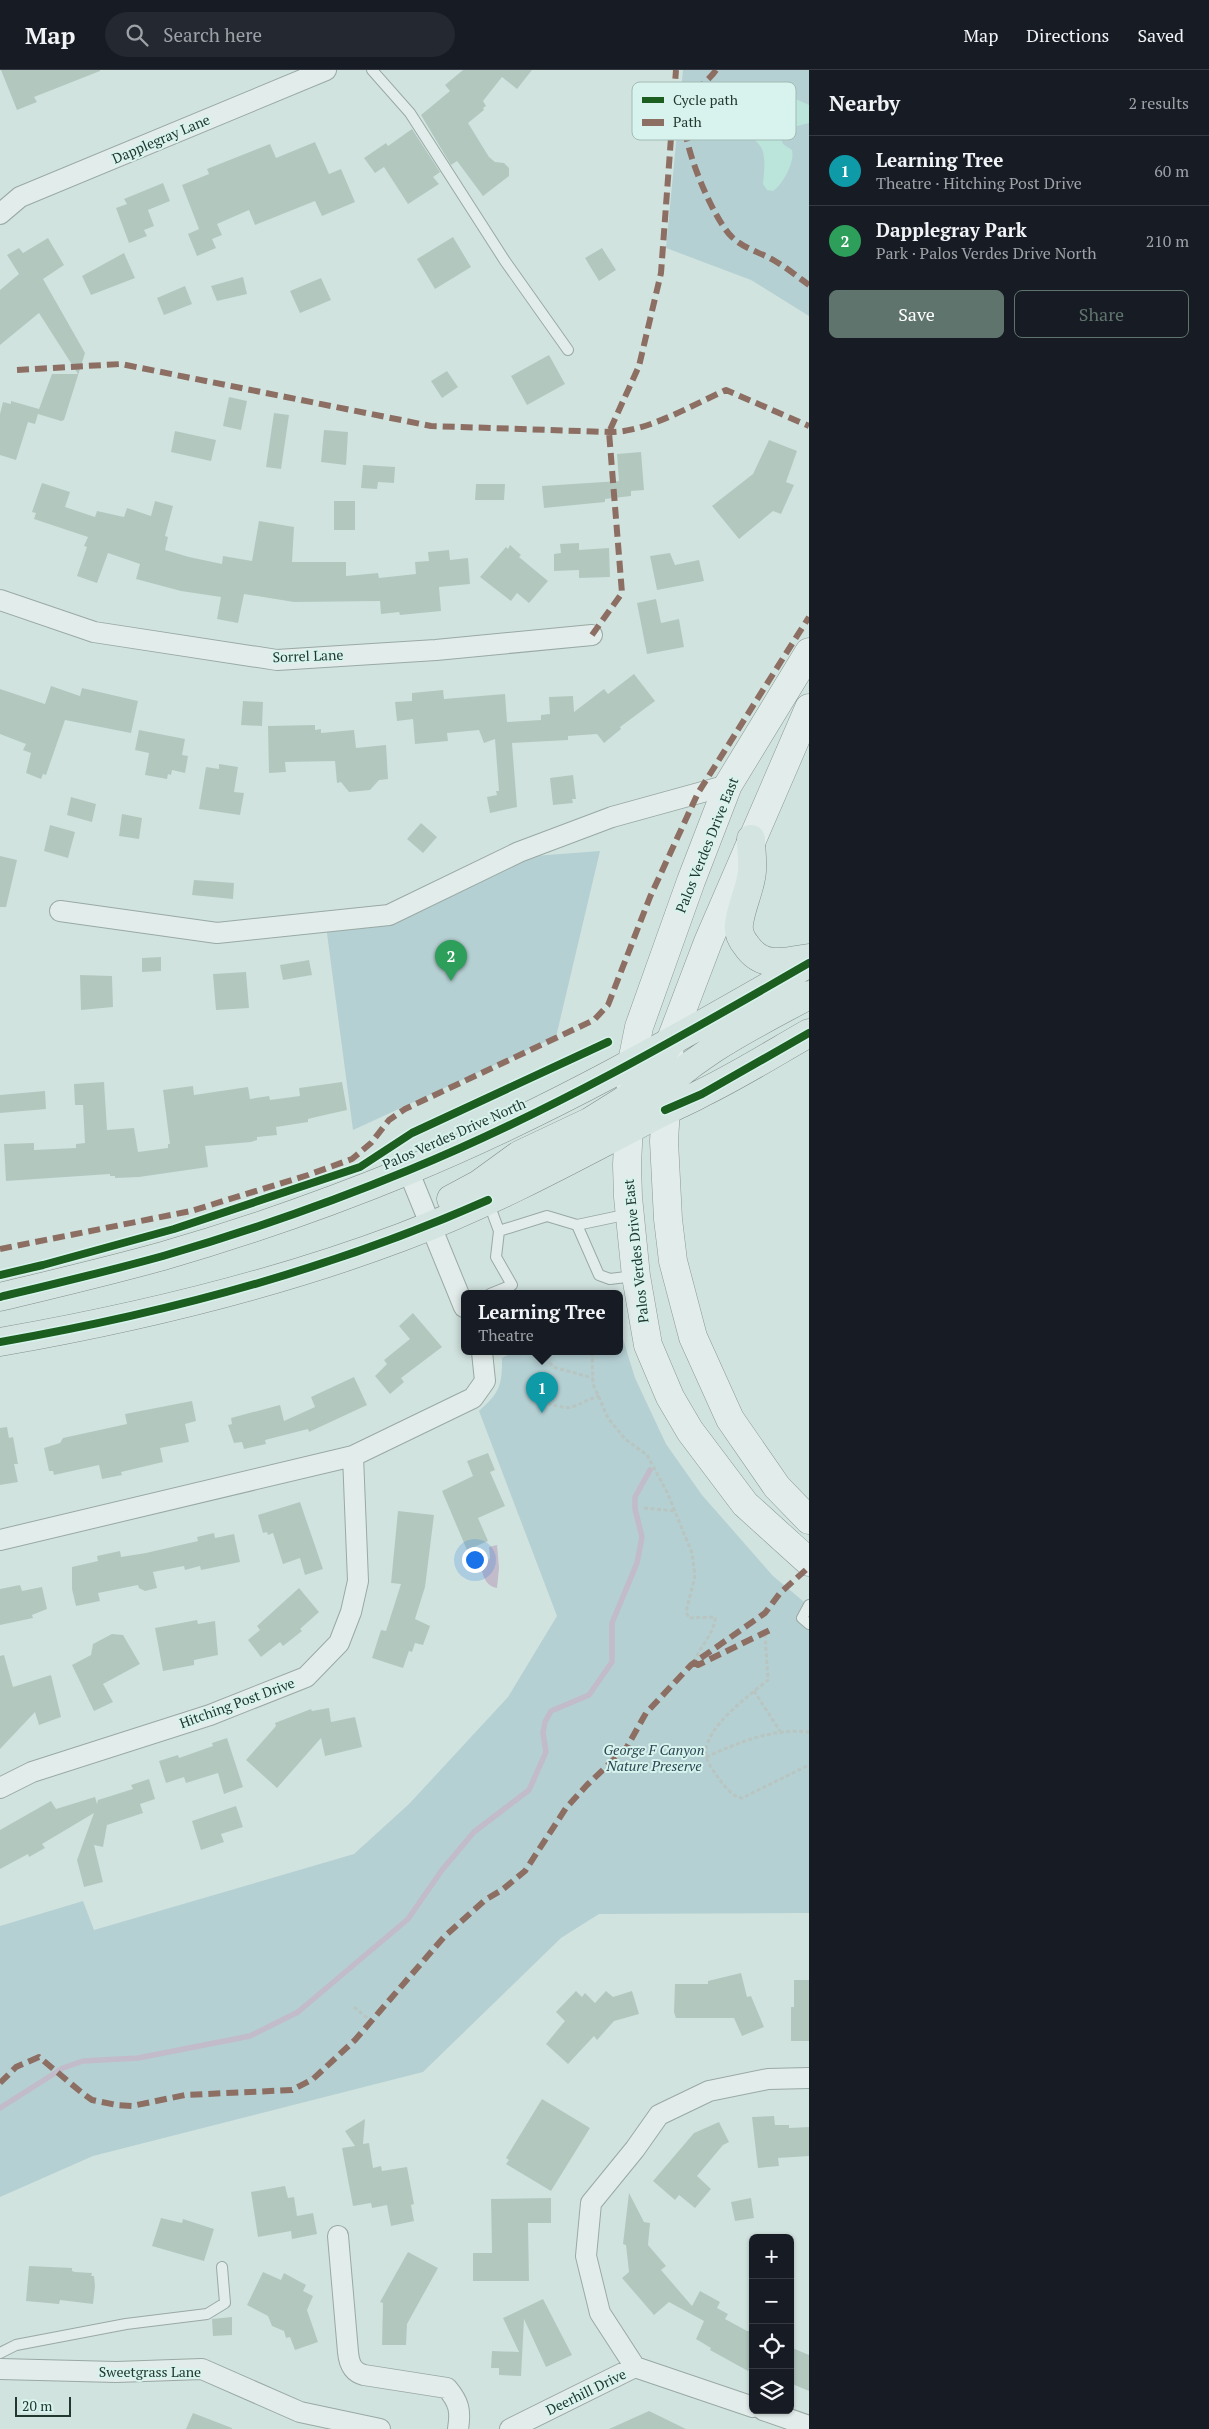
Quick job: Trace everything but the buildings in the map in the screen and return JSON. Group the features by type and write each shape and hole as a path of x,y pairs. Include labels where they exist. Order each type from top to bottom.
{"main road":[{"name":"Palos Verdes Drive East","path":"809,652 728,785 691,881 639,1027 632,1062 628,1130 630,1214 636,1276 648,1346 670,1397 690,1431 745,1504 809,1562"},
{"path":"430,1226 448,1201 479,1184 519,1155 589,1122 629,1097 653,1071 670,1042 708,942 809,708"},
{"path":"752,840 752,878 742,908 739,927 742,940 752,955 762,960 781,962 809,958"},
{"name":"Palos Verdes Drive North","path":"0,1297 162,1256 262,1225 408,1170 502,1129 632,1062 809,963"},
{"path":"628,1130 642,1108 667,1081 719,1044 809,995"},
{"path":"0,1342 82,1328 231,1292 322,1266 430,1226 575,1158 665,1110 702,1094 809,1033"},
{"path":"670,1042 664,1141 668,1219 673,1261 693,1337 730,1419 777,1488 809,1520"}],"street":[{"name":"Dapplegray Lane","path":"0,214 20,197 326,70"},
{"name":"Sorrel Lane","path":"0,600 94,632 277,660 436,650 592,635"},
{"path":"60,911 217,933 389,916 519,852 612,817 728,785"},
{"path":"408,1170 461,1299"},
{"path":"0,1540 353,1456 473,1398 485,1381 482,1355"},
{"name":"Hitching Post Drive","path":"0,1788 32,1772 210,1715 306,1677 338,1643 351,1612 358,1581 353,1456"},
{"path":"749,2406 635,2367 600,2313 586,2256 591,2203 635,2150 659,2115 709,2091 768,2079 809,2078"},
{"path":"338,2236 348,2352 353,2368 357,2373 364,2375 448,2388 456,2398 460,2408 458,2429"},
{"name":"Deerhill Drive","path":"510,2429 635,2367"},
{"name":"Sweetgrass Lane","path":"0,2369 116,2372 202,2369 300,2412 380,2429"},
{"path":"774,2414 809,2426"}],"lane":[{"path":"372,70 410,113 506,261 568,350"},
{"path":"488,1200 500,1231 496,1257 512,1285 500,1290"},
{"path":"500,1231 547,1216 577,1225 630,1214"},
{"path":"577,1225 599,1275 610,1278 636,1276"},
{"path":"809,1605 802,1618 809,1624"},
{"path":"0,2353 16,2345 126,2324 207,2314 225,2303 222,2267"}],"path":[{"path":"544,1355 553,1367 593,1378"},
{"path":"592,1355 593,1384 608,1418 625,1439 647,1455 675,1511 692,1553 695,1576 686,1612 689,1618 714,1617 715,1624 698,1651 694,1662"},
{"path":"546,1403 566,1409 575,1407 598,1396"},
{"path":"644,1508 675,1511"},
{"path":"765,1634 768,1680 731,1708 709,1740 706,1757 721,1781 738,1798 809,1766"},
{"path":"754,1691 780,1731"},
{"path":"706,1757 744,1741 780,1731 809,1732"},
{"path":"354,2007 372,2022"}],"green space":[{"path":"683,70 809,70 809,316 751,280 666,248 676,140 796,140 796,82 682,82"},
{"path":"600,851 556,1037 353,1130 326,926 400,920 481,860"},
{"name":"George F Canyon Nature Preserve","path":"623,1339 635,1378 666,1444 702,1495 773,1576 809,1606 809,1913 599,1914 561,1938 423,2072 93,2156 0,2197 0,1926 83,1901 94,1930 354,1854 409,1804 508,1697 557,1616 479,1411 496,1393 500,1382 502,1358 508,1355 623,1355"}],"sand":[{"path":"796,99 809,105 809,123 797,126"},
{"path":"755,140 782,140 783,144 792,150 790,166 784,178 773,191 767,190 763,184 763,153"}],"shaded area":[{"path":"497,1545 499,1568 497,1588 487,1582 482,1571 490,1558 489,1547"}],"waterway":[{"path":"0,2108 63,2068 83,2061 138,2058 250,2036 298,2012 408,1919 442,1870 474,1832 529,1790 546,1752 543,1733 545,1722 551,1711 589,1695 612,1662 612,1623 637,1563 642,1537 635,1509 635,1497 650,1470"}],"marked path":[{"path":"675,82 676,70"},
{"path":"706,82 716,70"},
{"path":"592,635 622,593 609,432 639,366 661,273 671,140"},
{"path":"687,140 697,174 706,194 715,213 732,237 742,245 779,264 809,285"},
{"path":"17,370 121,364 431,426 609,432 638,428 653,423 726,390 809,426"},
{"path":"0,1249 191,1211 308,1175 352,1159 371,1143 389,1120 405,1109 594,1020 608,1005 650,897 698,793 809,617"},
{"path":"0,2083 16,2067 39,2057 92,2100 117,2105 132,2106 185,2095 292,2090 313,2079 355,2040 444,1937 485,1900 502,1890 525,1871 566,1808 627,1747 646,1713 691,1665 765,1613 780,1593 809,1567"},
{"path":"694,1662 698,1665 772,1629"}],"cycle path":[{"path":"0,1297 194,1247 318,1205 409,1170 461,1148 562,1099 662,1046 809,963"},
{"path":"665,1110 702,1094 809,1033"},
{"path":"0,1275 174,1229 360,1167 412,1133 608,1042"},
{"path":"0,1342 125,1317 187,1303 248,1286 370,1247 488,1200"}],"place":[{"name":"Dapplegray Park","path":"451,981"},
{"name":"Learning Tree","path":"542,1413"}]}
